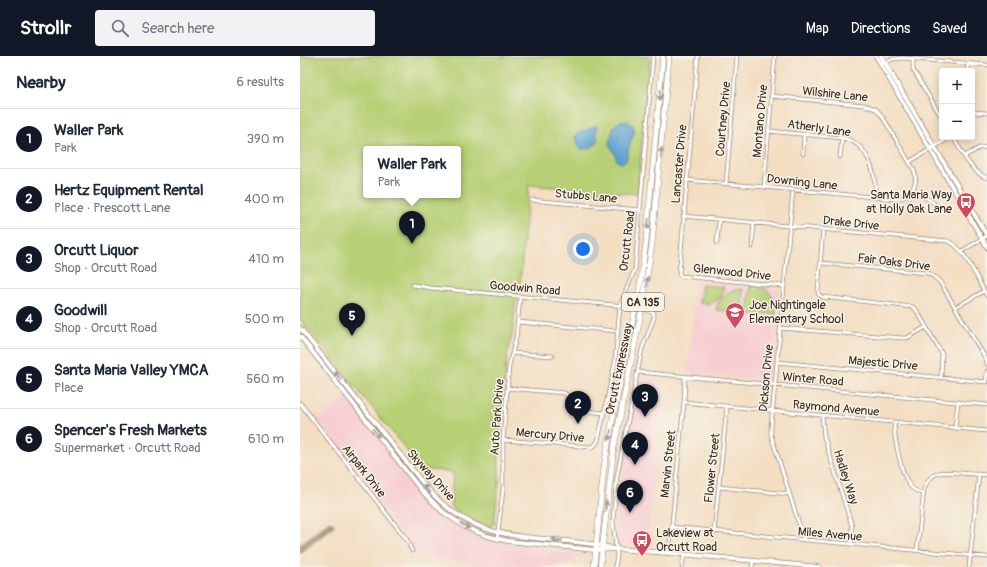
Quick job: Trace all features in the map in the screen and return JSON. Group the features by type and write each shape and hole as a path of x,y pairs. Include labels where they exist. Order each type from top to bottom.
{"highway":[{"name":"Orcutt Expressway","path":"594,567 604,467 636,307 646,243 663,56"},
{"name":"Orcutt Expressway","path":"600,567 614,447 642,308 655,216 669,56"}],"main road":[{"path":"876,56 987,236"},
{"path":"881,56 987,246"},
{"name":"Skyway Drive","path":"300,328 434,497 463,520 498,533 602,548 818,567"},
{"name":"Skyway Drive","path":"300,336 421,490 432,503 449,517 465,527 497,539 521,543 595,547"}],"street":[{"name":"Orcutt Road","path":"594,446 599,437 615,363 620,305 635,269 653,56"},
{"name":"Lancaster Drive","path":"678,274 698,56"},
{"name":"Courtney Drive","path":"726,184 737,56"},
{"name":"Montano Drive","path":"764,187 775,56"},
{"path":"885,63 898,58 913,58 987,65"},
{"path":"913,58 913,70 939,113"},
{"path":"967,68 968,63"},
{"name":"Wilshire Lane","path":"771,96 872,106 882,116 916,176 916,184 913,189"},
{"path":"975,112 987,113"},
{"name":"Atherly Lane","path":"768,131 850,139 856,143 867,158 876,183 875,198"},
{"path":"803,154 804,134"},
{"path":"840,156 842,138"},
{"path":"909,162 947,140"},
{"path":"954,140 976,172 987,178"},
{"path":"965,156 980,148 987,147"},
{"name":"Downing Lane","path":"686,180 899,199 907,195 913,189"},
{"path":"913,189 934,203"},
{"name":"Dickson Drive","path":"793,190 771,435 804,540"},
{"name":"Stubbs Lane","path":"530,200 640,210"},
{"name":"Drake Drive","path":"684,216 948,241 962,251 987,296"},
{"path":"717,243 719,219"},
{"path":"752,247 754,223"},
{"path":"824,229 818,292 819,295 823,298 910,306 916,309 942,354 941,378"},
{"path":"962,251 987,236"},
{"name":"Fair Oaks Drive","path":"821,263 927,273 933,276 940,282 956,307 986,359 987,364"},
{"name":"Glenwood Drive","path":"678,274 681,276 784,286"},
{"name":"Goodwin Road","path":"413,285 520,297 636,307"},
{"path":"956,307 984,291"},
{"name":"Auto Park Drive","path":"497,539 503,490 503,440 509,366 518,322 520,297"},
{"path":"615,567 616,549 613,521 616,490 642,349 654,318 654,313 652,311 636,307"},
{"path":"518,322 617,331"},
{"path":"780,328 907,338 926,327"},
{"path":"512,353 553,356"},
{"name":"Majestic Drive","path":"777,362 986,382"},
{"path":"986,382 987,371"},
{"name":"Winter Road","path":"638,372 987,404"},
{"name":"Marvin Street","path":"668,553 684,402 685,377"},
{"path":"507,388 565,393 567,396 566,406 568,409 604,413"},
{"path":"955,428 958,401"},
{"name":"Raymond Avenue","path":"684,402 987,431"},
{"name":"Airpark Drive","path":"300,403 407,540 412,551"},
{"name":"Flower Street","path":"714,532 727,407"},
{"name":"Hadley Way","path":"822,416 824,437 852,526 851,544"},
{"path":"894,422 894,438 908,484 913,489 923,494"},
{"name":"Mercury Drive","path":"503,440 591,448 594,446"},
{"path":"917,551 923,494 928,480 939,472 987,475"},
{"path":"970,567 979,474"},
{"path":"719,487 789,494"},
{"name":"Miles Avenue","path":"671,527 987,557"},
{"path":"682,567 684,555"},
{"path":"752,567 753,561"}],"shaded area":[{"path":"696,280 779,289 771,379 688,373"},
{"path":"642,378 663,380 647,548 619,545 615,531 623,464"},
{"path":"350,393 435,503 483,538 509,545 589,555 551,567 495,567 419,556 315,422"}],"green space":[{"path":"300,56 650,56 637,194 529,185 519,294 516,300 512,335 507,356 498,442 499,481 494,524 489,527 469,519 451,507 453,472 422,469 300,319"},
{"path":"702,285 724,287 723,292 719,299 712,303 699,303"},
{"path":"751,286 763,288 770,293 773,297 776,314 750,314 747,310"},
{"path":"743,289 741,311 739,313 716,310 717,305 725,294 733,290"}],"water":[{"path":"620,121 630,123 635,131 630,143 626,161 621,163 617,161 609,144 614,126"},
{"path":"595,125 597,126 597,142 591,147 580,149 575,136"}],"taxiway":[{"path":"300,549 330,525"}],"place":[{"name":"Santa Maria Way at Holly Oak Lane","path":"966,219"},
{"name":"Waller Park","path":"412,244"},
{"name":"Joe Nightingale Elementary School","path":"735,329"},
{"name":"Santa Maria Valley YMCA","path":"352,336"},
{"name":"Orcutt Liquor","path":"645,417"},
{"name":"Hertz Equipment Rental","path":"578,424"},
{"name":"Goodwill","path":"635,465"},
{"name":"Spencer's Fresh Markets","path":"630,513"},
{"name":"Lakeview at Orcutt Road","path":"642,557"}]}
